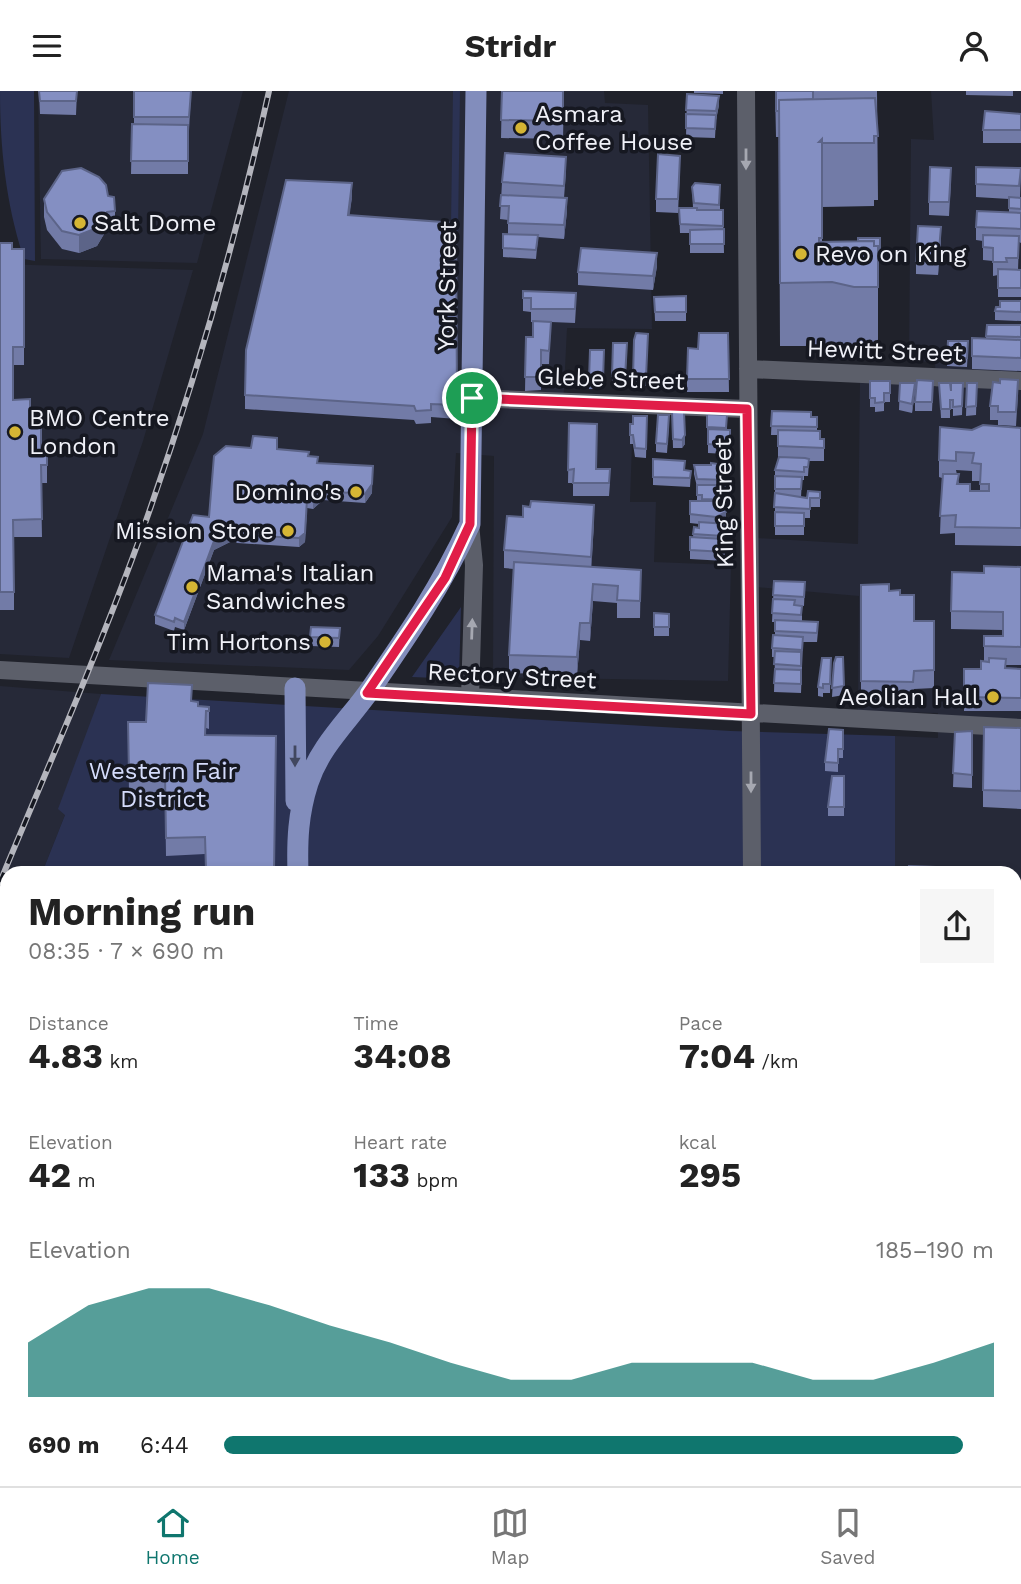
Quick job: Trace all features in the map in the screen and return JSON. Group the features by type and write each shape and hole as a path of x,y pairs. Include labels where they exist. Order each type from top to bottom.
{"main road":[{"name":"York Street","path":"297,824 309,781 329,739 367,693 445,578 470,524 476,91"},
{"path":"295,688 298,866"}],"street":[{"name":"King Street","path":"746,91 752,866"},
{"name":"Hewitt Street","path":"748,369 1021,381"},
{"name":"Glebe Street","path":"472,398 747,409"},
{"name":"York Street","path":"470,524 474,565 470,697"},
{"name":"Rectory Street","path":"0,670 367,693 1021,728"}],"shaded area":[{"path":"38,91 243,91 197,263 41,259"},
{"path":"289,91 604,91 605,103 648,105 652,329 567,328 563,409 633,414 630,502 656,502 654,562 731,565 728,681 493,677 494,456 456,453 452,517 378,636 349,670 109,660 203,434"},
{"path":"931,91 1021,91 1021,866 895,866 895,736 938,738 938,713 858,711 859,596 756,587 756,538 858,544 860,379 936,387 935,362 909,361 911,139 934,140"},
{"path":"0,264 193,270 143,441 69,658 0,654"},
{"path":"0,686 101,694 65,815 45,866 0,866"}],"green space":[{"path":"0,91 34,91 35,261 24,259 8,197 1,134"},
{"path":"453,91 460,91 458,231 443,231 451,225"},
{"path":"461,607 459,679 412,677"},
{"name":"Western Fair District","path":"101,694 731,731 895,736 895,866 45,866 65,815 58,809"}],"building":[{"path":"39,91 77,91 76,101 40,101"},
{"path":"134,91 191,91 189,117 134,117"},
{"path":"502,91 563,91 563,121 501,120"},
{"path":"776,91 813,91 813,99 779,100 779,111 776,111"},
{"path":"687,94 719,96 716,111 686,110"},
{"path":"875,98 878,136 874,136 874,143 822,143 822,238 819,238 819,242 874,241 874,246 878,246 878,287 854,287 832,282 780,283 779,100"},
{"path":"985,111 1021,114 1021,130 983,130"},
{"path":"686,114 716,115 715,129 686,128"},
{"path":"132,124 188,125 188,161 131,161"},
{"path":"505,153 566,157 564,186 502,182"},
{"path":"658,154 680,156 678,199 656,199"},
{"path":"930,167 951,168 949,202 929,202"},
{"path":"976,167 1021,168 1019,186 976,184"},
{"name":"Salt Dome","path":"81,168 99,177 106,185 108,196 114,197 115,211 107,212 97,228 79,235 62,231 47,212 44,199 62,171"},
{"path":"286,180 352,183 348,215 456,223 457,405 431,404 431,410 416,411 414,406 245,395 246,350"},
{"path":"695,183 720,185 719,205 694,203 692,187"},
{"path":"501,195 567,198 564,225 508,223 509,206 500,206"},
{"path":"1009,197 1021,198 1021,209 1009,208"},
{"path":"679,208 723,210 723,226 680,224"},
{"path":"977,211 1021,213 1021,229 976,227"},
{"path":"918,226 941,227 938,261 916,261"},
{"path":"724,229 724,244 690,244 690,230"},
{"path":"503,234 538,235 536,250 503,248"},
{"path":"983,235 1019,236 1018,258 1006,258 1007,262 993,262 993,248 983,247"},
{"path":"858,238 880,238 880,252 878,246 874,246 874,241 858,241"},
{"name":"BMO Centre London","path":"0,243 12,243 12,249 24,249 24,347 13,347 13,400 30,399 30,428 41,428 41,450 47,450 47,465 41,465 42,519 13,520 14,592 0,592"},
{"path":"581,248 657,253 653,276 578,272"},
{"path":"998,269 1021,270 1021,288 998,288"},
{"path":"523,291 576,293 575,309 531,309 531,298 523,298"},
{"path":"686,296 686,312 655,312 654,297"},
{"path":"1000,301 1021,301 1021,312 995,311 996,307 1000,307"},
{"path":"533,321 551,322 549,351 541,350 541,377 525,377 526,337 533,337"},
{"path":"987,325 1021,325 1021,337 986,336"},
{"path":"636,333 648,334 646,377 633,377"},
{"path":"699,333 728,333 729,379 687,379 688,348 698,349"},
{"path":"972,338 1021,340 1021,358 972,356"},
{"path":"948,341 968,341 967,358 947,358"},
{"path":"613,343 627,343 625,377 612,376"},
{"path":"590,350 604,350 603,380 589,380"},
{"path":"1000,379 1018,380 1016,412 998,412 998,406 990,406 993,382 1000,383"},
{"path":"917,380 933,381 932,402 915,402"},
{"path":"870,381 890,381 890,393 884,393 884,402 875,403 875,398 870,398"},
{"path":"900,383 915,383 912,404 899,401"},
{"path":"939,383 950,383 951,391 951,383 963,383 962,406 953,407 953,400 950,400 950,409 941,409"},
{"path":"967,383 977,383 976,406 966,407"},
{"path":"772,411 811,412 811,417 817,417 817,427 771,426"},
{"path":"672,412 684,412 685,435 682,440 673,439"},
{"path":"707,414 727,415 726,428 707,427"},
{"path":"658,415 669,415 667,444 656,443"},
{"path":"633,416 647,416 646,449 635,448 633,435 630,435"},
{"path":"569,423 597,424 596,469 610,469 609,483 573,483 574,469 568,470"},
{"path":"983,425 1021,428 1021,528 955,527 956,515 940,516 943,474 959,474 957,484 970,484 970,491 989,491 989,484 980,484 981,464 972,463 974,453 956,452 956,461 939,460 940,427 972,430"},
{"path":"708,429 730,430 726,445 708,444"},
{"path":"778,430 820,431 824,448 778,446"},
{"path":"253,436 277,438 277,449 309,452 308,456 318,457 317,463 373,466 372,484 365,494 323,491 313,500 307,499 305,533 299,538 237,535 234,531 214,541 184,622 175,618 174,622 155,615 193,515 209,517 214,456 226,446 251,448"},
{"path":"779,457 809,459 808,467 804,467 804,472 775,470"},
{"path":"653,459 685,461 684,470 691,471 690,478 653,477"},
{"path":"694,465 725,465 725,480 697,479"},
{"path":"775,476 802,477 801,489 775,489"},
{"path":"697,485 729,485 729,500 702,499 702,495 697,495"},
{"path":"808,491 820,492 820,498 810,498 810,509 774,507 775,493 807,498"},
{"path":"531,501 594,505 591,557 504,550 507,516 523,517 523,506 530,507"},
{"path":"690,501 726,501 726,512 716,517 690,514"},
{"path":"775,512 804,513 804,526 775,526"},
{"path":"699,522 727,524 726,529 723,529 723,536 693,534 694,527 699,528"},
{"path":"690,537 723,539 725,552 690,550"},
{"path":"514,562 641,570 640,601 617,600 618,586 593,584 590,623 580,623 577,657 509,655"},
{"path":"984,566 1021,567 1021,647 984,646 984,636 1003,636 1003,612 951,611 952,572 984,573"},
{"path":"774,581 805,582 804,597 773,595"},
{"path":"889,584 889,591 900,590 900,595 914,595 914,621 934,621 934,670 914,671 913,682 861,681 861,585"},
{"path":"773,599 795,600 794,605 802,606 801,615 772,613"},
{"path":"654,613 669,614 669,627 654,627"},
{"path":"775,620 818,622 817,633 775,631"},
{"path":"311,627 340,628 339,638 310,637"},
{"path":"773,635 803,637 802,650 772,648"},
{"path":"775,651 801,652 801,666 774,664"},
{"path":"836,657 843,657 844,686 832,688 834,663"},
{"path":"822,658 831,658 830,684 823,684 823,688 818,687"},
{"path":"989,658 1006,659 1005,668 1021,669 1021,698 964,697 964,669 981,669 981,661 989,662"},
{"path":"775,669 801,670 801,684 774,683"},
{"path":"148,683 192,685 191,701 198,702 198,706 209,707 209,711 206,711 205,735 276,736 274,866 206,866 205,837 166,838 165,776 129,776 128,722 146,722"},
{"path":"984,727 1021,728 1021,791 983,790"},
{"path":"829,729 843,730 843,749 838,749 838,763 825,762"},
{"path":"972,731 972,775 953,773 955,732"},
{"path":"832,776 844,776 844,807 828,807"}],"railway":[{"path":"7,866 105,629 176,432 211,319 269,91"}],"place":[{"name":"Asmara Coffee House","path":"521,128"},
{"name":"Salt Dome","path":"80,223"},
{"name":"Revo on King","path":"801,254"},
{"name":"BMO Centre London","path":"15,432"},
{"name":"Domino's","path":"356,492"},
{"name":"Mission Store","path":"288,531"},
{"name":"Mama's Italian Sandwiches","path":"192,587"},
{"name":"Tim Hortons","path":"325,642"},
{"name":"Aeolian Hall","path":"993,697"}],"route":[{"path":"472,398 747,409 751,714 367,693 445,578 470,524 472,398"}]}
